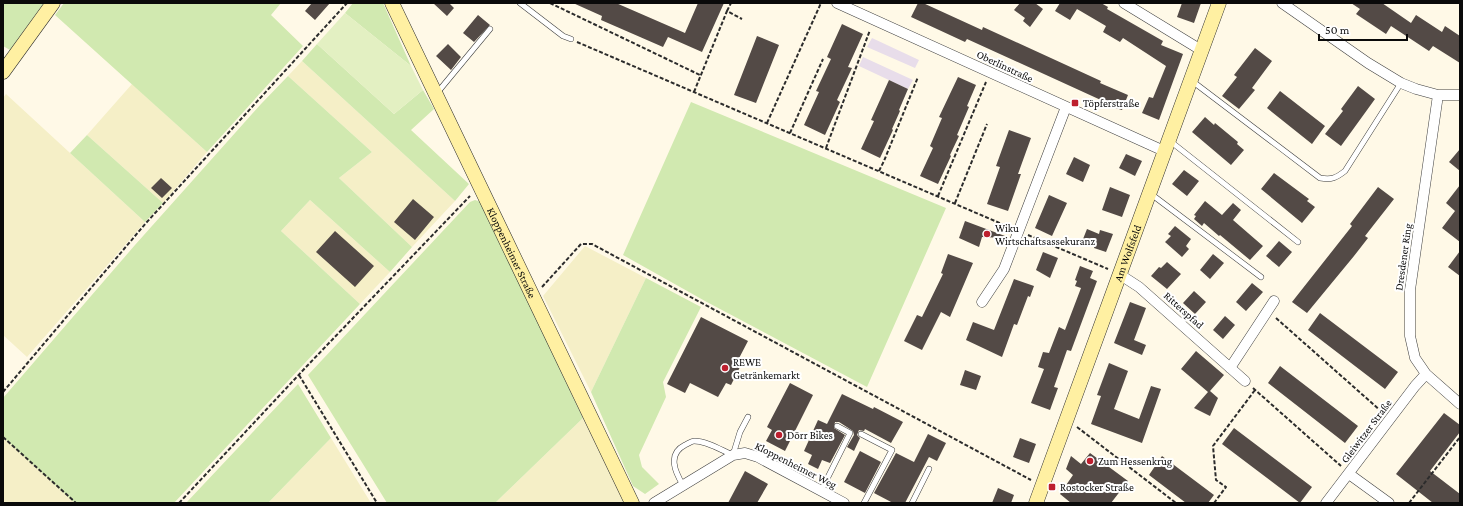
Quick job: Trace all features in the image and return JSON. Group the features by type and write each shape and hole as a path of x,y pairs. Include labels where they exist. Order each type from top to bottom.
{"street":[{"path":"3,72 53,3"},
{"name":"Kloppenheimer Straße","path":"392,3 632,503"},
{"path":"1124,3 1201,50"},
{"name":"Am Wolfsfeld","path":"1036,503 1218,3"},
{"path":"1282,3 1368,63 1401,83 1416,90 1438,95 1460,96"},
{"name":"Oberlinstraße","path":"842,4 1066,107 1166,145"},
{"name":"Dresdener Ring","path":"1438,95 1410,290 1410,336 1415,358 1426,374 1460,404"},
{"path":"982,302 1004,269 1066,107"},
{"name":"Ritterspfad","path":"1119,274 1139,287 1245,381"},
{"path":"1230,368 1274,301"},
{"name":"Gleiwitzer Straße","path":"1326,503 1426,374"},
{"name":"Kloppenheimer Weg","path":"733,455 749,454 844,503"},
{"path":"654,503 733,455"},
{"path":"1349,474 1389,503"}],"lane":[{"path":"520,3 563,36 571,39"},
{"path":"436,94 490,29"},
{"path":"1190,79 1320,178 1330,180 1337,178 1345,171 1401,83"},
{"path":"1166,145 1298,242"},
{"path":"1149,192 1261,277"},
{"path":"683,485 675,472 673,460 680,447 693,441 707,444 733,455 740,432 748,417"},
{"path":"821,491 850,433 836,426"},
{"path":"861,434 892,450 864,503"},
{"path":"912,503 929,469"}],"path":[{"path":"3,392 146,223 347,3"},
{"path":"550,3 700,75"},
{"path":"694,92 731,3"},
{"path":"767,123 822,3"},
{"path":"727,11 742,19"},
{"path":"826,148 874,19"},
{"path":"571,39 1119,274"},
{"path":"790,133 823,59"},
{"path":"938,196 991,72"},
{"path":"879,171 918,77"},
{"path":"954,203 987,124"},
{"path":"179,503 480,185"},
{"path":"534,297 581,244 592,244 1042,485"},
{"path":"1267,311 1390,419"},
{"path":"299,375 377,503"},
{"path":"1245,381 1349,474"},
{"path":"1214,503 1226,487 1216,480 1213,446 1255,390"},
{"path":"1066,420 1079,428 1176,503"},
{"path":"3,437 76,503"},
{"path":"1409,503 1460,437"}],"shaded area":[{"path":"872,38 919,60 915,68 867,47"},
{"path":"863,57 913,80 908,89 859,66"},
{"path":"302,61 455,201 412,247 339,178 372,152 288,76"},
{"path":"132,84 207,152 163,203 87,135"},
{"path":"6,94 145,222 27,357 3,335 3,98"},
{"path":"310,200 390,272 360,304 281,231"},
{"path":"585,246 646,278 591,392 543,296"},
{"path":"583,418 625,503 495,503"},
{"path":"3,437 75,503 3,503"},
{"path":"331,438 371,503 268,503"}],"green space":[{"path":"3,3 44,3 10,50 3,46"},
{"path":"64,3 281,3 271,15 303,46 207,152 55,15"},
{"path":"353,3 383,3 411,66 345,13"},
{"path":"345,13 411,66 423,90 394,114 317,44"},
{"path":"317,44 394,114 423,90 434,109 411,130 469,184 455,201 302,61"},
{"path":"288,76 372,152 339,178 412,247 390,272 310,200 281,231 360,304 174,503 75,503 3,437 3,398 135,245 261,104"},
{"path":"691,102 946,208 867,387 705,301 623,255"},
{"path":"87,135 163,203 145,222 70,153"},
{"path":"475,200 481,202 583,418 495,503 387,503 308,375 470,202"},
{"path":"646,278 701,307 663,382 666,397 639,455 642,467 659,484 645,494 633,486 591,392"},
{"path":"298,384 331,438 268,503 186,503"}],"building":[{"path":"312,3 330,3 315,20 305,11"},
{"path":"433,3 449,3 454,8 447,16"},
{"path":"573,3 616,3 685,33 698,3 724,3 702,52 668,37 663,47 601,20 602,16"},
{"path":"918,3 923,3 982,30 983,27 1101,81 1100,83 1128,95 1122,110 1102,104 1103,101 967,39 965,42 911,17"},
{"path":"1020,3 1035,3 1043,9 1030,27 1023,21 1025,18 1014,10"},
{"path":"1060,3 1101,3 1108,7 1107,9 1163,41 1161,45 1183,54 1159,120 1142,113 1149,97 1153,98 1166,66 1123,38 1120,42 1103,32 1106,26 1077,9 1070,20 1055,11"},
{"path":"1182,3 1201,3 1194,23 1177,17"},
{"path":"1351,3 1382,3 1411,23 1416,15 1442,32 1445,26 1460,36 1460,63 1433,46 1429,51 1391,26 1386,34 1356,14 1360,9"},
{"path":"478,15 490,25 474,42 463,33"},
{"path":"842,24 863,34 848,67 852,68 837,100 840,102 825,135 804,125 819,92 816,91 831,59 827,57"},
{"path":"757,36 779,45 756,103 734,95"},
{"path":"448,44 461,57 451,70 436,56"},
{"path":"1255,48 1272,61 1252,88 1255,90 1239,109 1222,96 1237,77 1234,75"},
{"path":"958,77 976,85 967,106 969,107 957,135 959,136 938,184 920,176 933,148 930,146 942,118 939,117"},
{"path":"889,80 908,89 892,129 893,130 880,158 861,149 874,121 871,120"},
{"path":"1358,86 1375,99 1341,146 1325,134 1343,111 1341,109"},
{"path":"1280,91 1325,126 1312,144 1267,108"},
{"path":"1205,117 1214,125 1215,123 1238,142 1237,144 1244,150 1231,165 1192,132"},
{"path":"1009,130 1031,138 1018,174 1021,174 1008,211 987,204 1000,167 996,166"},
{"path":"1460,149 1460,171 1449,162"},
{"path":"1126,154 1142,161 1135,176 1119,168"},
{"path":"1074,157 1090,165 1083,182 1066,174"},
{"path":"1184,170 1199,181 1187,196 1172,184"},
{"path":"1274,173 1309,199 1307,201 1315,207 1302,223 1261,189"},
{"path":"161,178 172,188 162,198 151,188"},
{"path":"1460,185 1460,242 1442,228 1455,211 1446,203"},
{"path":"1110,187 1130,195 1122,217 1102,210"},
{"path":"1378,187 1394,199 1365,236 1368,238 1307,313 1292,302 1352,226 1350,224"},
{"path":"1049,195 1067,203 1052,236 1035,228"},
{"path":"413,199 434,217 415,240 394,222"},
{"path":"1205,201 1222,215 1233,203 1241,210 1233,220 1263,246 1250,260 1204,223 1202,226 1194,219 1196,216 1194,215"},
{"path":"965,221 1005,236 1004,238 982,237 979,247 959,238"},
{"path":"1175,226 1191,239 1186,246 1189,249 1182,257 1165,242 1171,236 1168,234"},
{"path":"1087,229 1099,234 1100,230 1113,234 1106,252 1094,248 1095,244 1083,239"},
{"path":"335,231 374,266 355,287 316,252"},
{"path":"1279,241 1292,252 1279,267 1266,256"},
{"path":"1460,251 1460,276 1448,267"},
{"path":"1043,252 1058,258 1050,278 1036,270"},
{"path":"948,254 973,263 950,317 941,312 922,350 904,341 917,315 922,317 943,274 941,273"},
{"path":"1213,254 1224,263 1210,279 1200,270"},
{"path":"1167,262 1181,274 1167,289 1151,276 1159,267 1161,268"},
{"path":"1080,266 1093,271 1090,278 1097,281 1071,351 1067,350 1054,387 1058,388 1050,410 1031,403 1044,369 1038,367 1043,352 1049,353 1059,327 1065,330 1081,288 1075,286 1077,281 1075,280"},
{"path":"1014,279 1034,286 1030,297 1028,296 1017,325 1014,324 1002,357 966,340 973,322 994,330"},
{"path":"1252,283 1263,292 1246,311 1236,302"},
{"path":"1194,291 1206,302 1195,314 1183,303"},
{"path":"1130,302 1146,308 1134,340 1146,345 1142,355 1114,343"},
{"path":"1320,313 1398,372 1385,389 1308,330"},
{"path":"1225,316 1235,325 1223,339 1213,330"},
{"path":"701,317 748,341 736,364 740,367 731,385 726,383 718,397 690,383 685,393 667,384"},
{"path":"1196,351 1224,375 1210,391 1218,398 1210,416 1194,408 1208,392 1181,369"},
{"path":"1109,363 1128,371 1114,409 1139,419 1151,386 1161,389 1142,443 1091,424 1101,396 1097,395"},
{"path":"1280,366 1358,426 1345,443 1268,383"},
{"path":"965,370 981,376 976,390 960,385"},
{"path":"790,383 813,395 785,451 766,441 772,430 767,427"},
{"path":"842,394 873,409 874,407 903,422 891,443 865,429 864,431 859,430 857,435 860,438 854,451 847,447 854,435 853,431 839,422 835,422 834,428 845,435 830,463 822,460 818,469 808,464 812,455 804,451 818,420 827,424"},
{"path":"1444,413 1460,425 1460,432 1430,471 1460,494 1460,503 1433,503 1396,474"},
{"path":"1234,428 1312,487 1300,503 1222,444"},
{"path":"928,434 946,443 937,461 929,457 905,503 893,503 874,493 896,453 914,462"},
{"path":"1020,438 1036,444 1029,463 1013,457"},
{"path":"860,451 881,462 865,493 844,482"},
{"path":"1090,453 1128,481 1111,503 1071,503 1060,494 1073,475 1066,469 1071,456 1081,464"},
{"path":"1162,456 1214,495 1208,503 1186,503 1149,475"},
{"path":"745,471 768,484 757,503 728,503"},
{"path":"998,488 1014,495 1011,503 992,503"}],"place":[{"name":"Töpferstraße","path":"1075,103"},
{"name":"Wiku Wirtschaftsassekuranz","path":"987,234"},
{"name":"REWE Getränkemarkt","path":"725,368"},
{"name":"Dörr Bikes","path":"779,435"},
{"name":"Zum Hessenkrug","path":"1090,461"},
{"name":"Rostocker Straße","path":"1052,487"}]}
